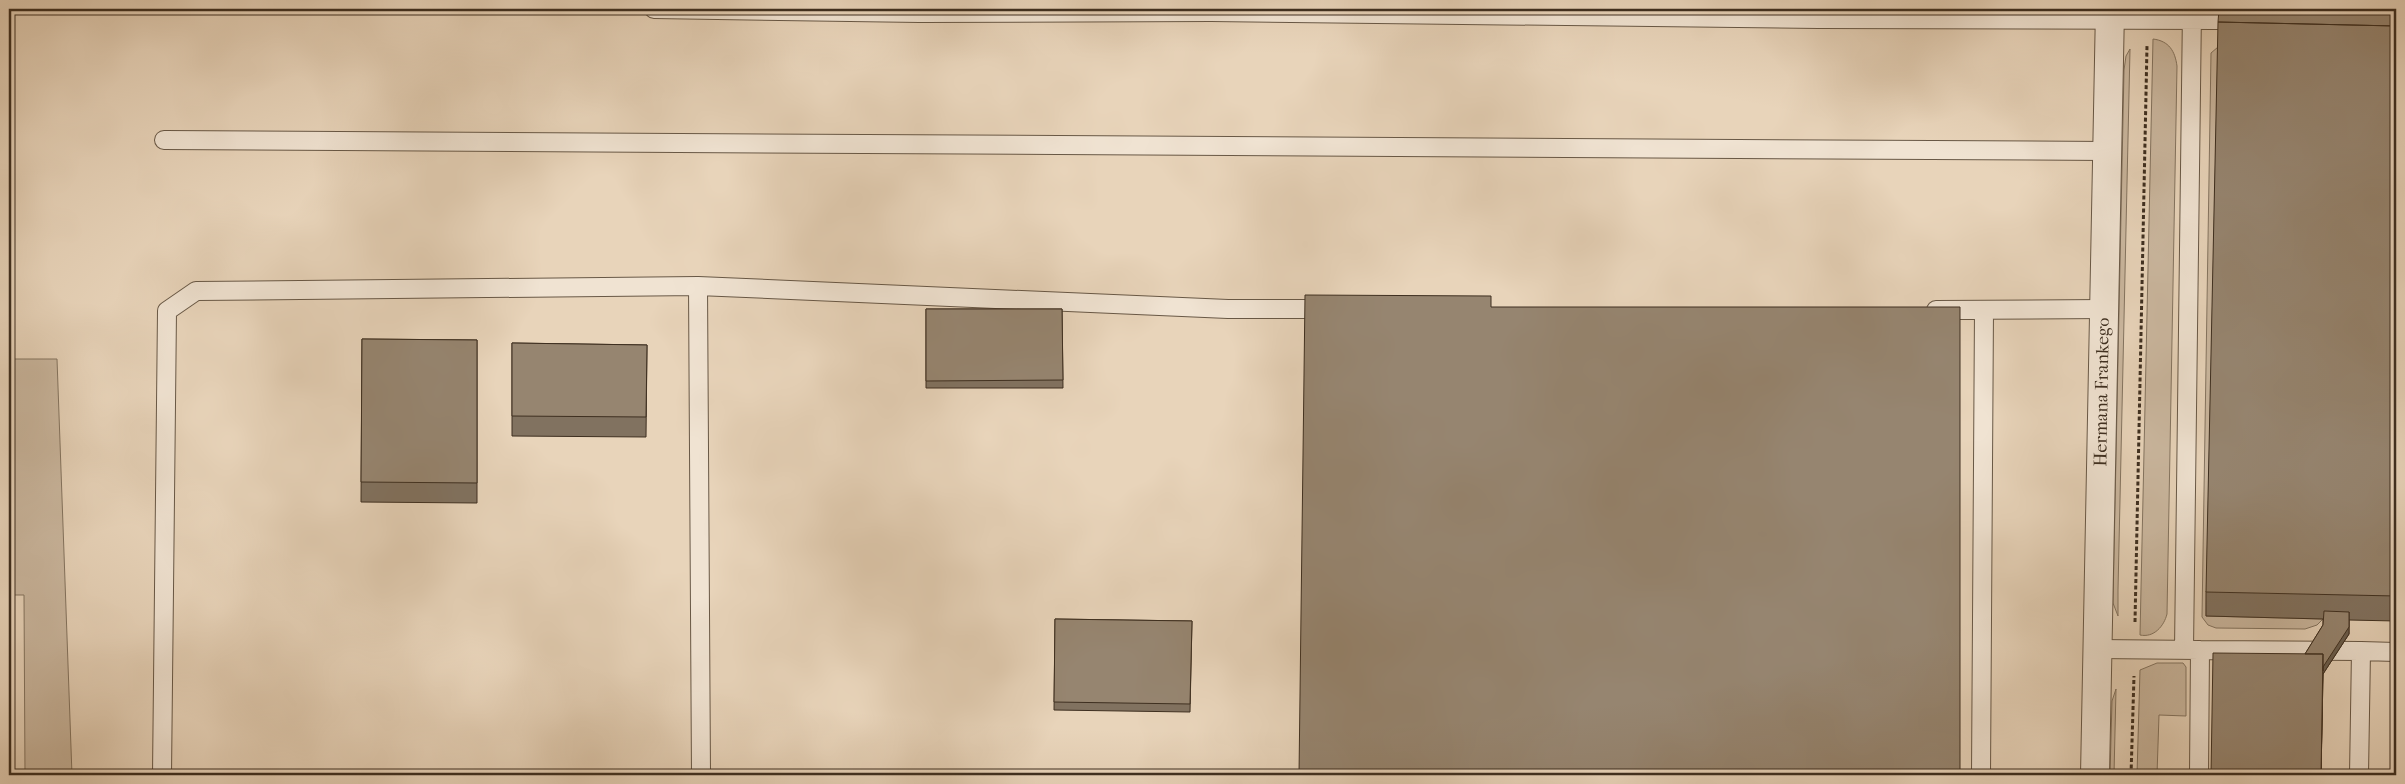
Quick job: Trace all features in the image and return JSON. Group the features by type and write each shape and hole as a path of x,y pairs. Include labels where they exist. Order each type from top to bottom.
{"street":[{"name":"Hermana Frankego","path":"2095,775 2109,14"}],"lane":[{"path":"654,9 920,13 1231,12 1800,19 2109,14 2147,19 2193,14 2220,20"},
{"path":"2193,14 2192,650 2199,775"},
{"path":"164,140 2107,151"},
{"path":"698,286 701,775"},
{"path":"162,775 167,311 196,291 698,286 1228,309 1347,310"},
{"path":"1924,310 2104,309"},
{"path":"1981,775 1984,310"},
{"path":"2098,649 2396,652"},
{"path":"2359,775 2361,651"}],"path":[{"path":"2131,775 2147,19"}],"shaded area":[{"path":"2153,39 2167,44 2173,51 2177,66 2167,614 2158,630 2150,635 2140,635"},
{"path":"2218,47 2206,616 2323,619 2317,625 2305,629 2216,628 2208,625 2202,617 2211,53"},
{"path":"2130,49 2118,616 2113,603 2124,70 2126,56"},
{"path":"9,359 57,359 72,775 25,775 24,595 9,595"},
{"path":"2157,663 2183,663 2186,667 2186,716 2159,715 2157,775 2137,775 2140,670"},
{"path":"2116,689 2114,775 2110,775 2112,701"}],"building":[{"path":"2219,9 2396,9 2396,26 2218,22"},
{"path":"2218,22 2396,26 2396,596 2206,592"},
{"path":"1305,295 1491,296 1491,307 1960,307 1960,775 1299,775"},
{"path":"926,309 1062,309 1063,380 926,381"},
{"path":"362,339 477,340 477,483 361,482"},
{"path":"512,343 647,345 646,417 512,416"},
{"path":"2324,611 2349,612 2349,627 2323,667 2323,654 2305,654 2323,625"},
{"path":"1055,619 1192,621 1190,704 1054,702"},
{"path":"2213,653 2323,654 2321,775 2211,775"}]}
